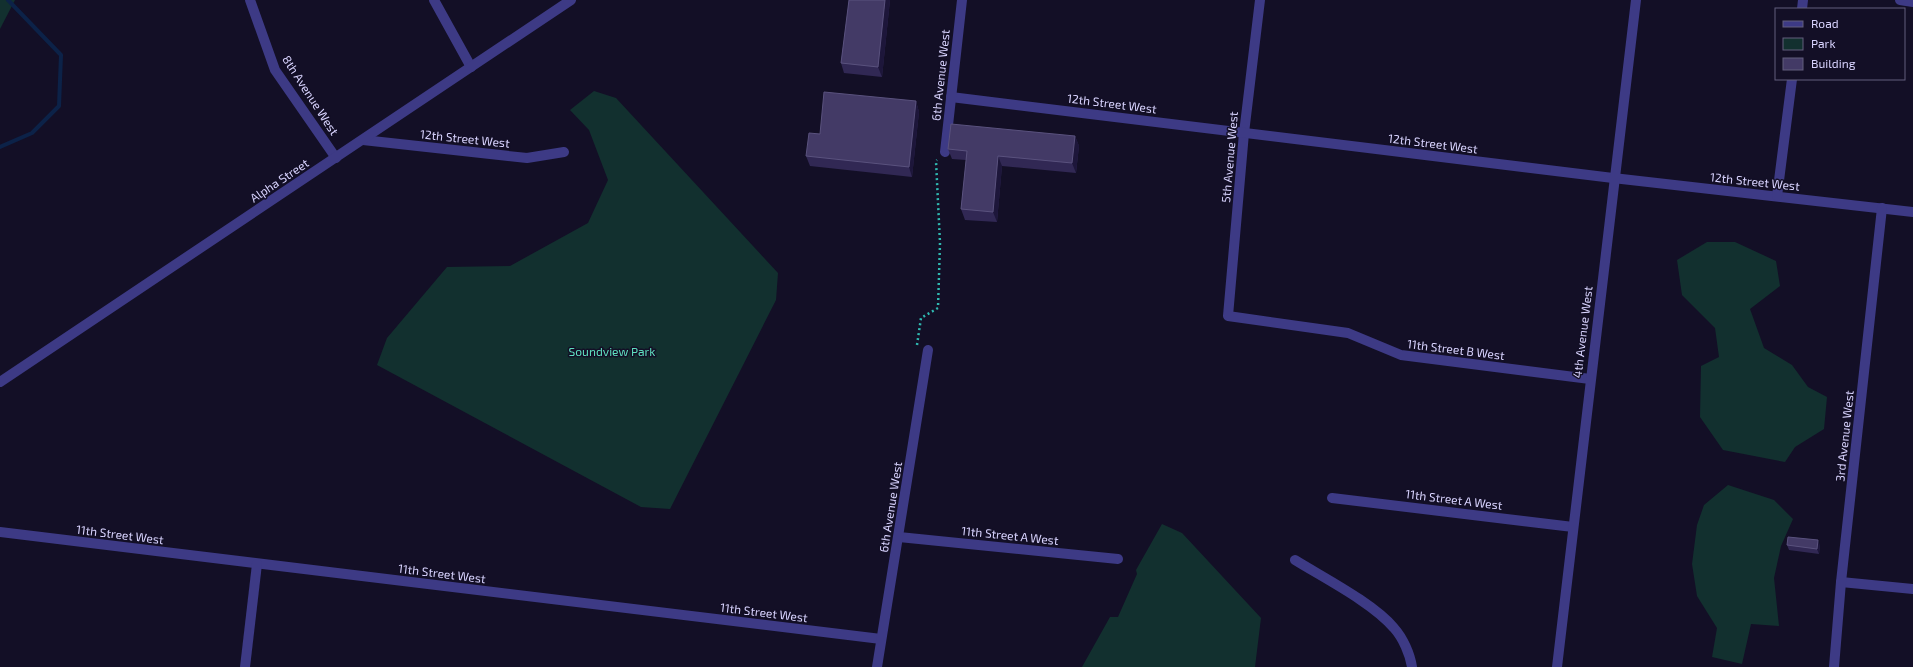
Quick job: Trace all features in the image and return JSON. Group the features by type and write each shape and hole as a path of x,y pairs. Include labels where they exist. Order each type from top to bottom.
{"street":[{"name":"8th Avenue West","path":"250,0 276,70 336,158"},
{"path":"434,0 471,67"},
{"name":"Alpha Street","path":"0,382 571,0"},
{"name":"6th Avenue West","path":"945,152 962,0"},
{"name":"5th Avenue West","path":"1228,316 1244,133 1260,0"},
{"name":"4th Avenue West","path":"1557,667 1636,0"},
{"path":"1900,0 1913,2"},
{"path":"1777,196 1792,80"},
{"name":"12th Street West","path":"951,97 1614,178 1913,212"},
{"name":"12th Street West","path":"363,140 527,158 564,152"},
{"name":"3rd Avenue West","path":"1834,667 1841,582 1882,208"},
{"name":"11th Street B West","path":"1228,316 1348,333 1401,355 1590,379"},
{"name":"6th Avenue West","path":"878,667 881,639 899,537 928,350"},
{"name":"11th Street A West","path":"1332,498 1573,527"},
{"name":"11th Street West","path":"0,532 881,639"},
{"name":"11th Street A West","path":"899,537 1118,559"},
{"path":"1295,560 1371,608 1394,628 1405,646 1412,667"},
{"path":"245,667 257,564"},
{"path":"1841,582 1913,589"}],"path":[{"path":"928,350 917,348 921,318 938,308 940,243 936,161 945,152"}],"green space":[{"path":"0,0 15,0 0,29"},
{"name":"Soundview Park","path":"594,91 616,98 778,273 776,300 670,509 641,507 377,365 387,338 447,267 510,266 588,223 608,180 589,130 570,110"},
{"path":"1707,242 1735,242 1776,261 1780,286 1750,309 1764,348 1792,365 1808,387 1827,397 1824,429 1795,447 1785,462 1723,450 1700,417 1701,366 1719,357 1715,328 1682,295 1677,260"},
{"path":"1728,485 1774,500 1793,519 1781,546 1774,578 1779,626 1751,624 1742,664 1712,657 1717,628 1697,596 1692,564 1697,525 1704,505"},
{"path":"1162,524 1182,533 1261,618 1255,667 1082,667 1110,617 1118,617 1137,574 1136,570"}],"building":[{"path":"849,0 885,0 878,67 841,63"},
{"path":"824,92 916,101 909,167 806,156 809,133 820,134"},
{"path":"951,124 1075,136 1072,163 998,156 993,212 961,209 967,151 948,149"},
{"path":"1788,537 1818,540 1817,549 1787,545"}],"waterway":[{"path":"0,147 32,133 59,106 61,55 8,0"}]}
